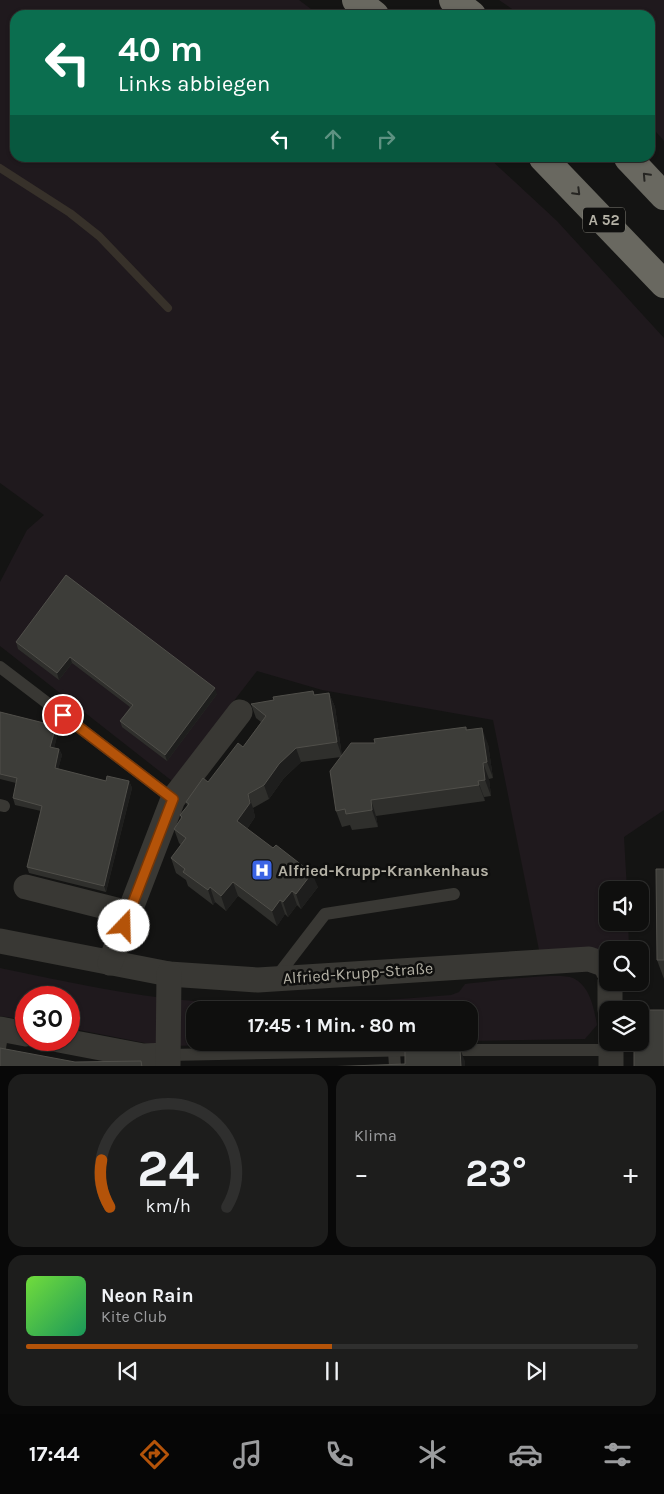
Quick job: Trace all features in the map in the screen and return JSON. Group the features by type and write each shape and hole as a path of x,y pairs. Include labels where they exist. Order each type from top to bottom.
{"highway":[{"path":"356,0 369,10"},
{"path":"453,0 466,10"},
{"name":"A 52","path":"547,162 664,284"},
{"path":"632,162 664,196"}],"street":[{"path":"110,963 173,799 240,712"},
{"path":"26,887 129,912"},
{"name":"Alfried-Krupp-Straße","path":"0,941 169,974 258,980 589,958 599,966"},
{"path":"80,1044 168,1061 169,974"}],"lane":[{"path":"0,667 173,799"},
{"path":"275,979 325,914 454,894"},
{"path":"168,1061 394,1051 611,1053"},
{"path":"394,1051 395,1066"}],"shaded area":[{"path":"0,0 299,0 312,10 10,10 10,162 493,162 557,221 664,338 664,810 624,837 626,881 599,881 599,931 628,931 629,941 599,941 599,962 541,960 493,720 322,690 257,671 172,781 0,646 0,582 27,530 44,515 0,483"},
{"path":"499,0 664,0 664,141 655,131 655,10 514,10"},
{"path":"0,968 145,996 194,1001 186,1001 186,1046 160,1046 80,1030 80,986 15,986 15,1018 0,1016"},
{"path":"565,976 573,978 584,986 593,1005 597,1025 585,1039 478,1041 478,1001 369,1001 451,995 459,992 465,984"}],"building":[{"path":"66,575 215,688 165,755 120,721 133,705 70,657 57,673 16,642"},
{"path":"313,691 314,695 329,693 337,742 296,748 279,764 264,785 248,794 250,803 237,821 273,848 276,845 312,873 296,894 292,891 283,902 280,900 272,911 233,882 221,896 210,887 208,890 183,872 185,869 171,858 186,838 174,829 182,817 180,815 189,804 186,802 203,778 208,782 238,743 243,747 266,716 251,704 274,700 273,697"},
{"path":"0,712 56,726 50,747 59,749 55,768 106,781 107,776 129,781 104,886 27,867 42,806 13,798 17,778 0,774"},
{"path":"466,727 466,730 482,728 487,762 483,763 485,780 478,781 479,785 371,800 372,810 346,814 345,809 336,811 330,771 351,743 375,743 374,739"},
{"path":"656,869 664,869 664,960 657,960"},
{"path":"649,1010 664,1010 664,1066 634,1066 634,1051 649,1051"},
{"path":"0,1048 75,1062 141,1061 142,1066 0,1066"},
{"path":"405,1051 460,1051 461,1066 350,1066 405,1064"}],"waterway":[{"path":"0,168 70,213 99,236 168,308"}],"place":[{"name":"Alfried-Krupp-Krankenhaus","path":"262,870"}],"route":[{"path":"63,715 173,799 124,926"}]}
